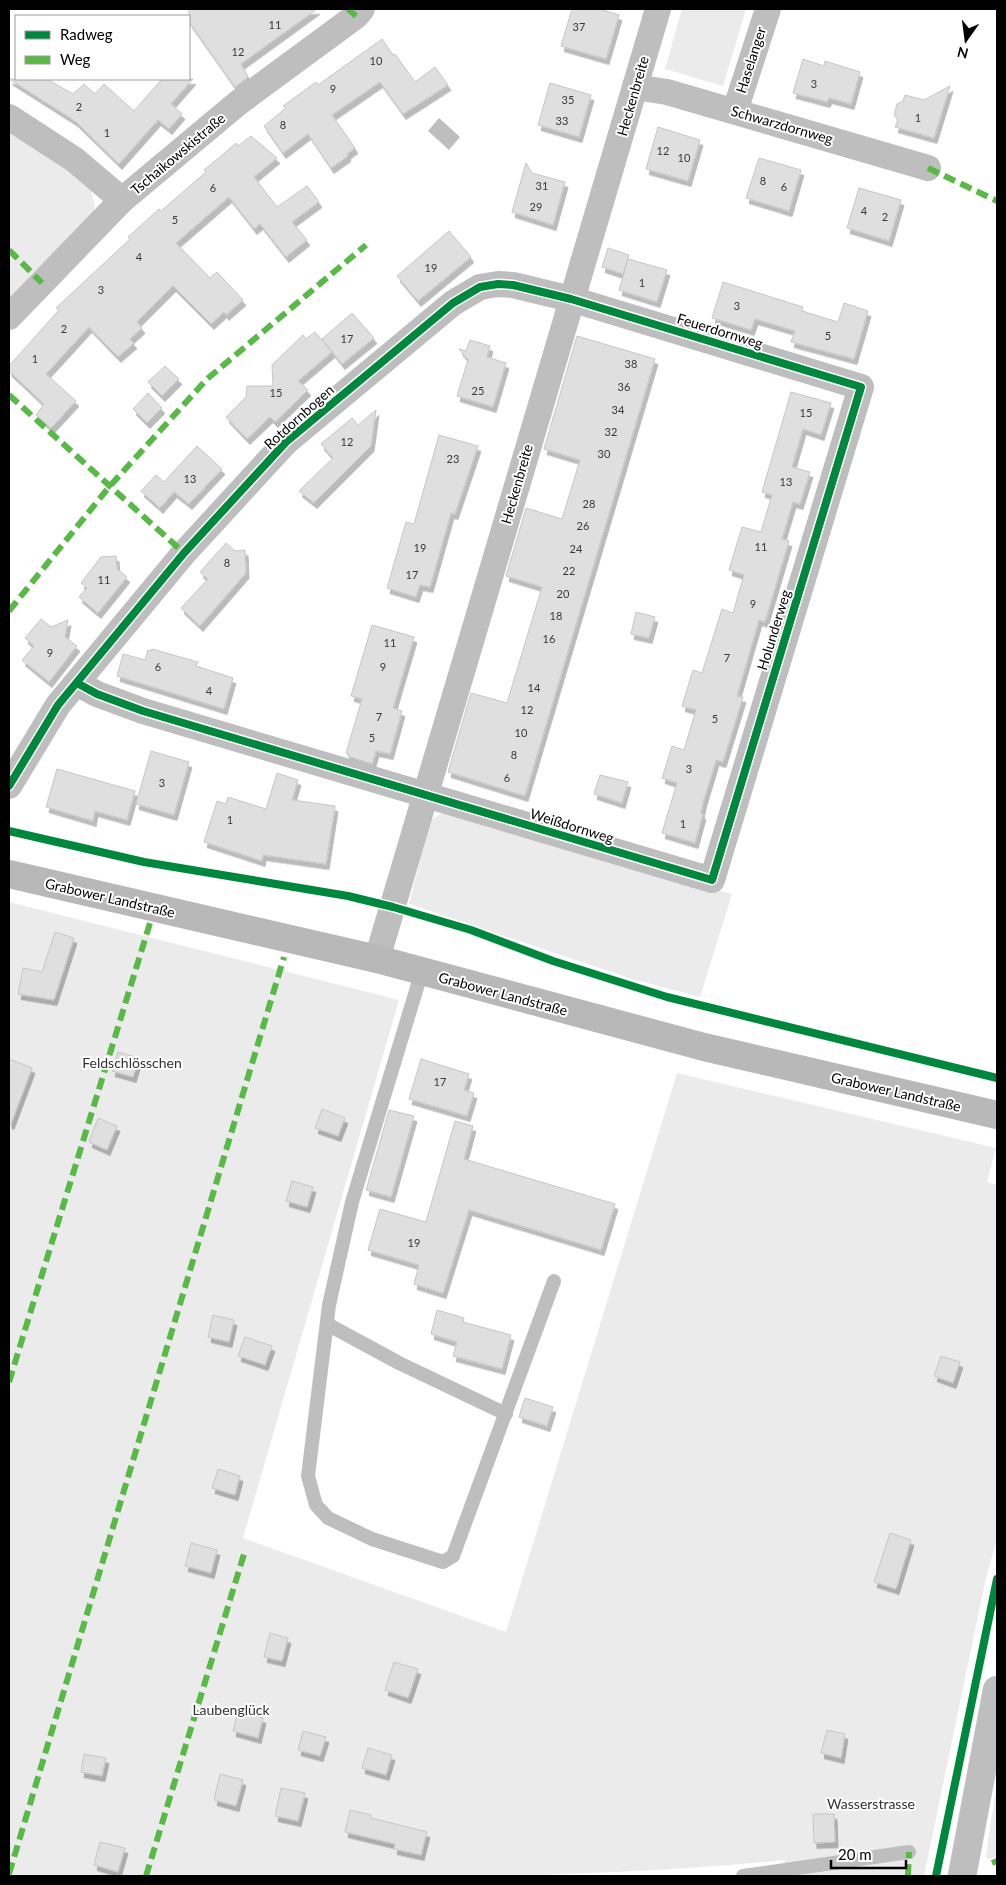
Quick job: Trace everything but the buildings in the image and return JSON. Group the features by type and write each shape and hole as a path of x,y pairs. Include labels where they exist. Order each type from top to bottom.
{"main road":[{"name":"Grabower Landstraße","path":"9,874 377,959 704,1047 997,1115"},
{"path":"962,1876 997,1690"}],"street":[{"name":"Tschaikowskistraße","path":"9,317 122,200 238,103 356,16 362,9"},
{"name":"Heckenbreite","path":"377,959 658,9"},
{"name":"Haselanger","path":"735,112 768,9"},
{"name":"Schwarzdornweg","path":"635,88 667,92 928,168"},
{"path":"9,116 75,160 122,200"},
{"name":"Rotdornbogen","path":"9,786 58,705 184,553 286,442 453,302 480,287 498,284 513,285 572,299"},
{"name":"Feuerdornweg","path":"572,299 861,387"},
{"name":"Holunderweg","path":"712,880 861,387"},
{"path":"77,683 97,694 143,712 425,795"},
{"name":"Weißdornweg","path":"425,795 712,880"}],"lane":[{"path":"422,971 352,1202 327,1324 308,1476 316,1504 328,1518 372,1539 443,1562 454,1556 554,1281"},
{"path":"327,1324 399,1363 506,1414"},
{"path":"743,1876 909,1852"}],"green space":[{"path":"682,9 746,9 723,86 665,69"},
{"path":"9,128 40,146 91,190 95,206 93,213 9,300"},
{"path":"443,812 732,894 700,997 632,979 409,904 430,821"},
{"path":"9,902 399,1000 243,1538 506,1632 677,1073 996,1148 987,1182 997,1185 997,1539 985,1582 924,1876 780,1876 785,1860 688,1868 494,1876 300,1878 9,1876"},
{"path":"997,1780 997,1856 989,1859 986,1856"}],"shaded area":[{"path":"439,118 460,137 449,150 428,131"}],"marked path":[{"path":"348,9 356,16"},
{"path":"928,168 997,201"},
{"path":"9,611 109,487 207,379 366,245"},
{"path":"9,250 42,283"},
{"path":"9,395 184,553"},
{"path":"9,1382 150,923"},
{"path":"9,1874 284,957"},
{"path":"146,1876 244,1554"},
{"path":"908,1876 909,1852"},
{"path":"992,1863 997,1861"}],"cycle path":[{"path":"9,786 58,705 184,553 286,442 453,303 480,287 498,284 513,285 571,299 861,387 712,880 143,711 97,694 77,683"},
{"path":"9,831 144,862 348,896 393,907 471,930 553,961 667,997 997,1078"},
{"path":"936,1876 997,1579"}],"park label":[{"name":"Feldschlösschen","path":"132,1063"},
{"name":"Laubenglück","path":"231,1710"},
{"name":"Wasserstrasse","path":"871,1804"}]}
